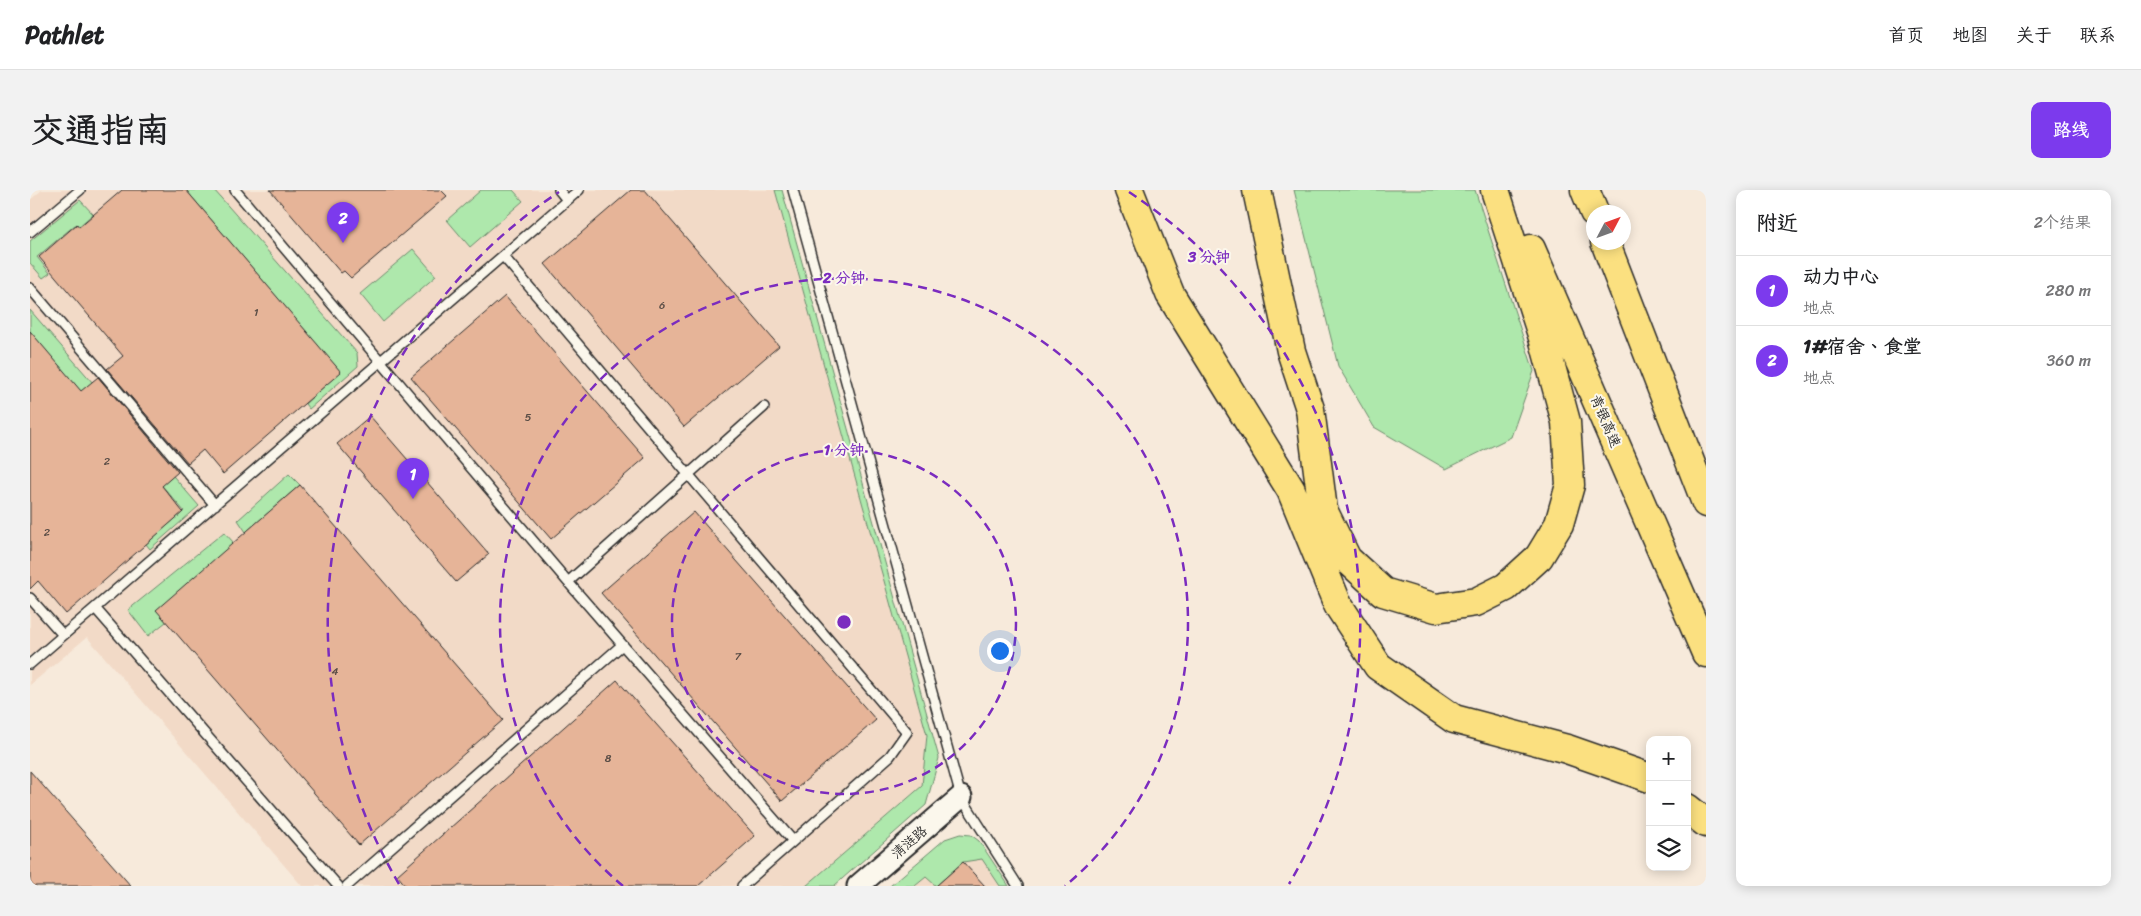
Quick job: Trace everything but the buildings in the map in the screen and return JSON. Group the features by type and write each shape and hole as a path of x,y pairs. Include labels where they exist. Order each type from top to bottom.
{"highway":[{"path":"1129,190 1170,294 1291,490 1338,605 1378,666 1454,719 1567,749 1646,777"},
{"path":"1257,190 1291,351 1310,409 1323,510 1347,560 1383,592 1436,608 1476,602 1506,587 1539,557 1559,524 1570,485 1566,422 1544,341 1495,190"},
{"name":"青银高速","path":"1505,190 1706,653"},
{"path":"1585,190 1591,205"},
{"path":"1608,250 1706,503"},
{"path":"1691,811 1706,824"}],"street":[{"name":"清涟路","path":"858,886 960,797"}],"lane":[{"path":"30,232 80,190"},
{"path":"235,190 380,363 793,842"},
{"path":"558,190 567,200"},
{"path":"30,664 579,190"},
{"path":"793,190 960,797 1018,886"},
{"path":"503,256 907,732 890,756 742,886"},
{"path":"30,288 214,505"},
{"path":"568,582 764,407"},
{"path":"30,598 63,636"},
{"path":"95,608 338,886"},
{"path":"347,886 622,645"}],"shaded area":[{"path":"42,190 775,190 927,735 922,786 806,886 302,886 87,637 30,685 30,200"},
{"path":"956,851 980,855 1000,886 915,886"}],"green space":[{"path":"186,190 214,190 357,353 358,366 309,409 305,404 340,372"},
{"path":"481,190 513,190 523,201 470,247 447,220"},
{"path":"775,190 782,190 939,758 926,805 834,886 806,886 922,786 927,735"},
{"path":"1294,190 1475,190 1534,371 1511,437 1446,469 1374,427 1338,366"},
{"path":"80,200 93,214 77,228 75,225 37,257 50,273 43,278 30,263 30,241"},
{"path":"413,249 436,276 383,322 360,294"},
{"path":"30,310 199,506 150,549 146,544 184,511 30,333"},
{"path":"289,474 300,485 246,532 238,520"},
{"path":"224,532 234,543 166,622 148,636 128,610"},
{"path":"960,834 971,835 979,841 1009,886 1000,886 982,859 963,862 936,886 926,877 915,886 890,886 945,839"}],"place":[{"name":"1#宿舍、食堂","path":"343,243"},
{"name":"动力中心","path":"413,499"}]}
